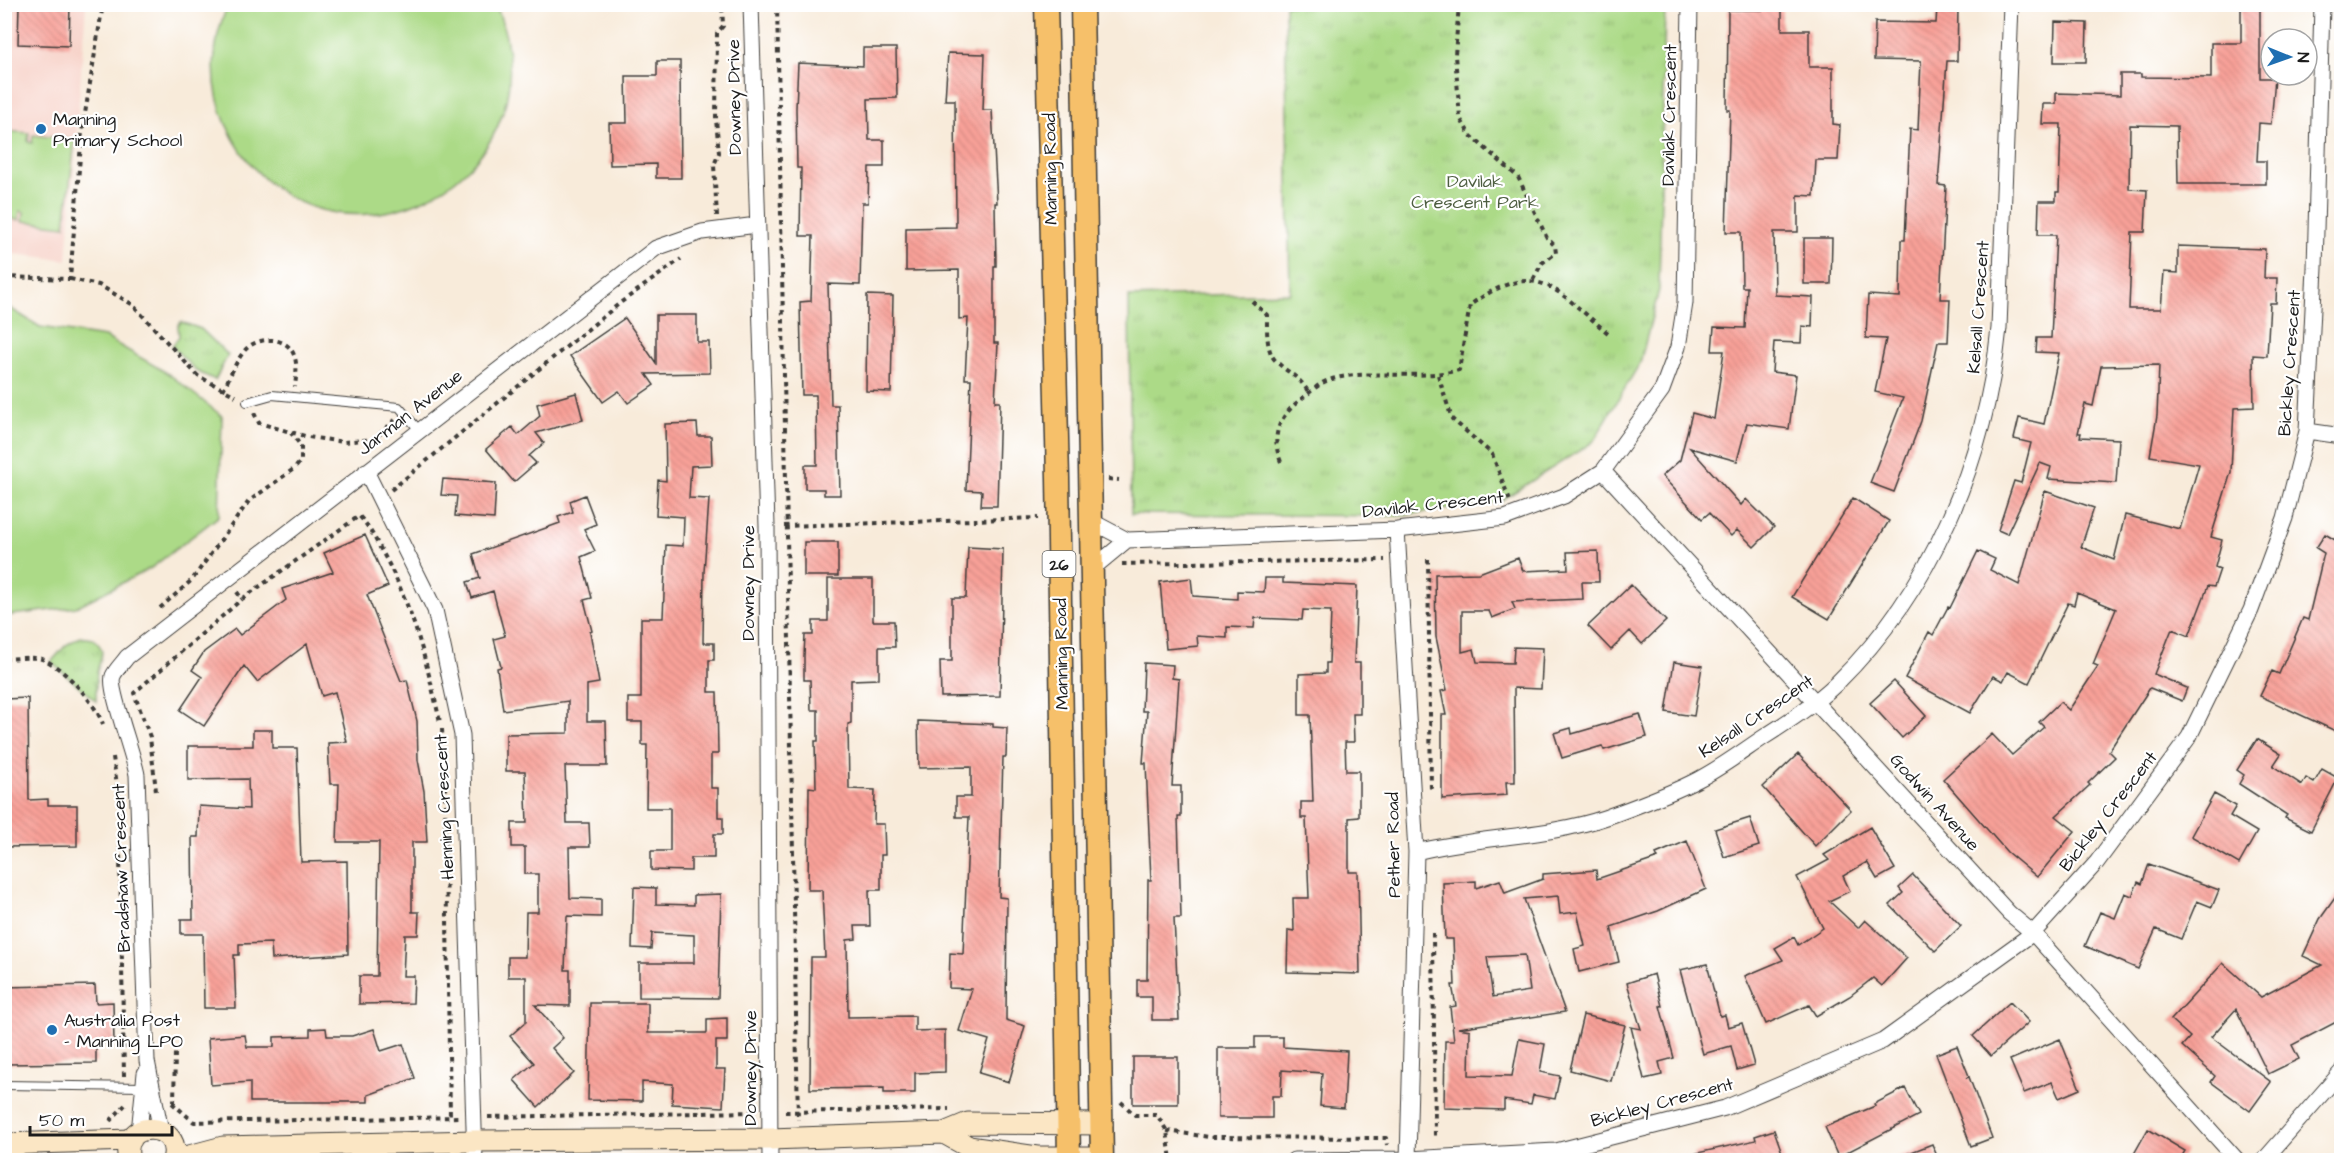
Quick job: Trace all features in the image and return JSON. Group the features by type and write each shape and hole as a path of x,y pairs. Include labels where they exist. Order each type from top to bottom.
{"main road":[{"name":"Manning Road","path":"1046,4 1058,478 1069,1159"},
{"name":"Manning Road","path":"1082,4 1102,1159"}],"street":[{"name":"Downey Drive","path":"751,4 767,526 770,1161"},
{"name":"Davilak Crescent","path":"1091,521 1127,540 1396,530 1505,518 1564,496 1603,471 1662,390 1678,347 1685,303 1690,4"},
{"name":"Kelsall Crescent","path":"1416,852 1539,832 1605,817 1699,779 1816,700 1870,647 1921,575 1954,509 1968,474 1989,404 1999,328 2011,4"},
{"name":"Bickley Crescent","path":"1294,1161 1389,1158 1408,1160 1556,1151 1725,1108 1883,1041 2033,933 2097,862 2189,737 2251,610 2285,518 2307,431 2315,268 2322,4"},
{"name":"Jarman Avenue","path":"112,677 127,657 656,248 702,232 757,225"},
{"path":"2307,431 2342,436"},
{"name":"Henning Crescent","path":"366,471 435,610 462,735 475,1151"},
{"name":"Godwin Avenue","path":"1603,471 1787,672 1816,700 2009,913 2033,933 2237,1161"},
{"name":"Pether Road","path":"1396,530 1416,852 1408,1160"},
{"path":"1092,569 1127,540"},
{"name":"Bradshaw Crescent","path":"112,677 113,696 133,752 137,775 148,1104 133,1144"},
{"name":"Bradshaw Crescent","path":"147,1061 143,1087 148,1104 165,1135"},
{"path":"2264,1161 2342,1071"},
{"path":"165,1135 175,1153 174,1161 215,1148 450,1141 475,1151 944,1132 968,1123 1102,1124"},
{"path":"4,1144 133,1144 146,1129 215,1148"},
{"path":"944,1132 969,1148 1036,1157 1102,1159"}],"lane":[{"path":"247,402 272,395 399,407 419,430"},
{"path":"4,1085 143,1087"}],"path":[{"path":"70,279 82,132 104,4"},
{"path":"777,4 798,1138"},
{"path":"1459,4 1455,55 1460,118 1470,135 1518,177 1547,238 1555,246 1556,253 1542,263 1533,280"},
{"path":"4,277 70,279 99,285 132,304 198,376 247,402 259,423 325,440 375,439 403,412"},
{"path":"1281,462 1275,447 1280,423 1288,409 1328,380 1438,375 1458,370 1470,305 1512,281 1533,280 1552,287 1608,333"},
{"path":"1252,301 1266,315 1268,345 1274,359 1300,378 1309,393"},
{"path":"223,390 246,349 258,342 272,340 290,348 294,354 297,373 293,397"},
{"path":"1438,375 1452,419 1492,454 1515,515"},
{"path":"152,616 192,580 249,501 295,468 301,461 301,446 291,433"},
{"path":"157,798 153,752 134,693 242,599 359,516 366,522 411,610 425,656 442,732 444,773"},
{"path":"767,526 1038,518"},
{"path":"1120,564 1398,560"},
{"path":"228,579 242,599"},
{"path":"4,659 41,659 58,670 83,693 101,718 106,730"},
{"path":"111,751 119,799 125,1106"},
{"path":"445,785 450,1141"},
{"path":"174,1103 175,1052"},
{"path":"1119,1100 1136,1116 1157,1115 1167,1131 1171,1161"},
{"path":"106,1124 125,1106 174,1103 194,1122 959,1109"},
{"path":"1167,1131 1209,1137 1386,1138 1389,1158"},
{"path":"939,1161 945,1161"}],"shaded area":[{"name":"Manning Primary School","path":"5,5 86,5 67,260 5,253"}],"green space":[{"path":"228,5 496,5 510,71 497,128 465,172 420,202 367,214 313,207 264,178 226,124 217,95 214,64 218,34"},
{"name":"Davilak Crescent Park","path":"1285,5 1665,5 1659,290 1640,363 1593,442 1499,502 1398,516 1131,514 1129,297 1290,293"},
{"path":"5,131 29,133 28,142 32,143 33,135 75,140 65,226 23,221 24,212 20,211 19,220 5,218"},
{"path":"5,305 40,327 105,337 169,374 222,416 219,516 151,568 76,607 5,616"},
{"path":"181,322 201,329 228,355 215,380 196,371 172,346 179,337 178,326"},
{"path":"80,637 93,639 102,651 97,672 96,701 51,662 66,645"}],"building":[{"path":"19,4 70,4 69,46 18,44"},
{"path":"2241,4 2260,4 2259,87 2274,87 2271,124 2259,123 2257,161 2266,161 2266,184 2178,184 2177,126 2130,125 2129,189 2147,190 2145,232 2132,232 2129,309 2161,309 2164,272 2178,273 2178,246 2265,249 2264,278 2277,278 2276,303 2270,303 2267,356 2253,355 2254,407 2234,408 2231,472 2211,537 2222,540 2215,567 2220,569 2214,587 2208,586 2189,636 2172,629 2154,674 2187,688 2182,701 2150,688 2109,751 2115,757 2088,783 2090,785 2056,816 2075,831 2037,877 2007,852 1943,779 1992,734 2012,755 2044,727 2039,722 2060,702 2069,710 2098,666 2093,664 2116,609 2077,593 2074,605 2068,603 2029,683 2008,672 2003,681 1993,676 1970,713 1905,678 1929,632 1933,635 1948,607 1950,608 1978,551 1995,559 1990,570 2019,585 2045,491 2094,508 2081,547 2114,560 2125,515 2180,529 2199,464 2150,456 2157,416 2159,365 2101,366 2093,406 2085,404 2078,433 2081,433 2080,437 2119,439 2116,483 2048,479 2051,467 2040,463 2007,534 1998,530 2014,481 2021,483 2031,443 2014,439 2019,418 2044,424 2059,353 2036,352 2037,338 2051,338 2056,235 2038,235 2039,201 2056,201 2056,192 2059,192 2061,124 2042,124 2043,104 2056,104 2056,93 2120,95 2120,74 2141,74 2141,77 2211,78 2211,43 2241,43"},
{"path":"1937,7 1958,7 1957,61 1947,61 1938,185 1946,186 1940,299 1950,299 1948,342 1938,342 1921,421 1894,492 1870,483 1903,398 1875,392 1886,339 1866,338 1868,295 1900,297 1901,240 1905,240 1910,129 1918,130 1921,61 1874,60 1875,22 1936,23"},
{"path":"1728,10 1782,10 1782,30 1809,30 1809,67 1833,67 1833,124 1840,125 1838,160 1816,160 1814,196 1798,195 1798,232 1774,232 1775,295 1813,297 1812,327 1802,326 1801,343 1774,342 1772,372 1796,375 1789,429 1747,423 1737,461 1690,448 1741,505 1746,499 1774,527 1754,547 1737,530 1731,536 1709,513 1702,519 1662,476 1680,460 1692,413 1714,419 1724,351 1712,351 1714,327 1745,328 1747,287 1742,287 1741,232 1726,232 1730,110 1727,110"},
{"path":"2055,22 2087,23 2086,62 2054,62"},
{"path":"863,48 896,48 897,98 868,99 869,140 884,140 884,167 869,167 868,203 862,203 860,285 828,284 831,405 838,405 840,495 824,495 824,489 805,489 805,465 817,465 816,395 802,395 800,302 811,301 813,236 800,236 801,168 797,168 796,108 798,63 863,66"},
{"path":"948,53 985,54 983,110 992,110 997,203 995,203 994,343 998,343 995,402 1000,402 997,506 981,506 982,491 966,490 971,379 965,379 968,318 959,319 959,270 906,271 906,228 956,227 955,100 945,100"},
{"path":"657,61 680,61 681,178 656,178 656,164 610,165 609,123 627,123 626,76 657,76"},
{"path":"1804,238 1832,238 1831,284 1804,284"},
{"path":"867,295 893,296 891,392 866,391"},
{"path":"656,315 697,315 697,342 709,342 710,373 646,374 654,385 628,403 619,391 603,402 570,356 625,318 656,363"},
{"path":"576,393 583,420 536,433 544,443 529,456 536,463 514,482 486,449 512,427 518,435 540,416 537,404"},
{"path":"697,423 698,436 711,436 712,465 691,466 689,498 709,499 704,572 703,643 714,643 714,660 709,660 709,692 717,692 718,754 711,754 711,788 718,788 718,817 723,817 723,834 714,834 714,858 691,858 691,871 651,870 651,851 670,851 670,808 646,808 647,745 642,745 642,722 628,722 628,698 641,698 641,618 663,618 666,545 683,546 684,517 656,515 658,480 666,481 665,424"},
{"path":"443,479 496,483 494,519 455,516 457,496 441,495"},
{"path":"585,495 596,524 584,529 595,551 581,557 592,598 584,600 592,631 590,632 599,683 587,685 587,721 606,721 607,766 565,766 567,823 589,823 590,847 569,847 570,898 601,899 601,917 567,916 565,970 570,970 570,1006 535,1005 563,1038 552,1048 574,1073 538,1107 514,1080 534,1063 510,1036 526,1022 526,977 508,977 508,957 525,957 526,912 538,912 538,874 525,874 525,847 512,847 512,823 527,823 525,771 506,771 506,734 568,733 568,701 503,710 497,668 501,667 494,639 505,636 493,591 472,598 467,582 480,578 473,554 560,523 558,517 573,512 570,501"},
{"path":"1853,498 1889,521 1829,619 1792,597"},
{"path":"2325,534 2342,544 2342,616 2338,632 2342,634 2342,734 2260,696 2272,671 2279,674 2303,618 2308,620 2324,553 2316,548"},
{"path":"365,535 388,586 367,595 401,681 407,680 417,721 418,760 424,791 427,842 412,842 412,912 419,912 418,935 405,935 403,976 414,976 413,1003 359,1004 359,976 377,976 379,842 337,842 339,784 330,784 328,743 347,742 335,692 322,696 307,644 257,682 244,666 204,726 180,710 202,677 192,670 204,652 235,629 240,635 286,600 282,589 333,572 324,553"},
{"path":"804,542 838,542 838,576 804,576"},
{"path":"968,547 1003,549 1000,696 941,697 940,661 952,661 952,598 966,598"},
{"path":"1598,551 1599,582 1582,582 1583,599 1512,602 1515,609 1492,618 1489,611 1462,611 1462,652 1474,649 1477,662 1513,663 1514,647 1543,648 1541,689 1514,688 1515,782 1506,782 1507,795 1442,799 1442,715 1446,715 1441,691 1447,690 1436,637 1435,574 1479,573 1518,558 1523,571 1568,569 1567,552"},
{"path":"1191,578 1193,596 1237,599 1237,591 1264,592 1265,578 1283,578 1283,583 1357,586 1354,663 1360,663 1360,714 1353,714 1354,742 1345,742 1346,771 1359,771 1359,817 1349,818 1349,872 1358,872 1360,974 1287,972 1288,930 1294,931 1293,898 1309,898 1306,818 1301,818 1301,802 1313,802 1310,715 1299,715 1299,674 1326,673 1326,663 1329,663 1331,611 1303,610 1302,620 1255,618 1254,628 1227,627 1227,638 1197,636 1198,646 1166,649 1160,582"},
{"path":"828,579 873,579 873,621 894,621 895,647 879,647 879,679 851,680 851,723 848,724 849,789 875,790 874,824 884,824 885,855 881,855 881,890 869,890 870,926 855,926 856,939 847,940 848,1017 915,1016 915,1031 945,1030 945,1072 915,1073 915,1093 884,1093 884,1088 810,1089 811,957 825,957 822,890 808,890 809,787 816,788 815,741 818,741 818,710 811,710 810,680 804,680 804,656 805,635 813,635 813,621 828,621"},
{"path":"1631,585 1666,621 1642,644 1630,631 1611,650 1588,626"},
{"path":"1674,662 1702,666 1694,716 1666,712"},
{"path":"1144,663 1173,665 1172,678 1179,679 1172,786 1181,786 1181,817 1178,817 1181,918 1174,918 1179,1020 1152,1020 1152,997 1137,997 1137,980 1147,980 1148,880 1151,880 1146,763 1143,763 1147,711 1142,711"},
{"path":"1894,681 1926,716 1902,738 1870,703"},
{"path":"28,698 29,800 48,799 48,805 77,805 77,846 4,847 4,699"},
{"path":"1640,714 1647,737 1604,750 1602,746 1562,758 1554,733 1571,728 1572,734"},
{"path":"918,721 993,724 993,727 1007,728 1006,757 1003,757 999,897 1007,898 1006,1020 1025,1026 1009,1082 979,1073 989,1040 959,1031 972,989 949,988 950,953 963,954 969,817 956,817 956,797 971,797 971,767 919,768"},
{"path":"253,730 272,730 272,748 297,748 301,862 347,861 348,954 272,959 271,943 239,944 239,955 234,955 236,1008 204,1008 203,934 181,934 181,919 193,919 192,837 198,837 199,806 249,809 248,779 188,780 188,746 253,746"},
{"path":"2257,739 2281,754 2273,766 2302,785 2306,778 2314,783 2322,769 2338,778 2311,831 2285,818 2287,815 2239,784 2244,775 2237,770"},
{"path":"1798,754 1851,810 1815,846 1763,787"},
{"path":"2214,794 2236,806 2230,816 2257,832 2239,864 2191,836"},
{"path":"1750,818 1759,846 1724,857 1715,829"},
{"path":"1870,827 1895,869 1877,879 1867,862 1843,876 1850,891 1829,901 1858,928 1865,920 1907,958 1882,986 1873,978 1850,996 1816,1016 1809,1005 1766,1024 1745,976 1783,960 1775,948 1794,937 1798,945 1823,928 1797,877 1829,860 1824,855"},
{"path":"1687,841 1706,889 1658,911 1611,927 1619,962 1579,972 1574,949 1585,946 1577,912 1560,914 1558,896 1524,899 1565,1012 1458,1028 1470,1030 1469,1075 1512,1076 1519,1039 1545,1044 1540,1072 1560,1076 1555,1099 1533,1095 1531,1104 1504,1100 1504,1110 1444,1108 1445,1041 1454,1041 1450,1007 1456,1006 1452,985 1455,985 1453,939 1445,939 1443,883 1476,881 1476,888 1500,880 1505,893 1543,879 1543,874 1596,870 1597,879 1658,858 1656,854","holes":["1525,955 1530,991 1493,997 1487,957"]},
{"path":"2149,864 2219,890 2212,907 2197,901 2181,939 2156,929 2138,969 2085,946 2100,912 2115,918 2125,893 2132,896 2138,882 2142,884"},
{"path":"1913,875 1961,926 1935,951 1890,905 1903,893 1899,888"},
{"path":"634,887 656,888 656,904 694,905 694,895 721,894 718,998 639,997 639,963 694,963 694,935 652,933 651,949 632,948"},
{"path":"2342,888 2342,1019 2292,1045 2299,1059 2268,1074 2236,1009 2211,1037 2271,1082 2250,1111 2211,1082 2215,1076 2182,1046 2190,1037 2171,1020 2223,963 2261,997 2322,965 2303,956 2320,919"},
{"path":"1707,964 1720,1016 1725,1015 1728,1027 1742,1023 1754,1065 1737,1070 1731,1046 1703,1054 1680,970"},
{"path":"1654,974 1674,1058 1659,1062 1662,1075 1644,1079 1631,1027 1641,1029 1627,983"},
{"path":"95,985 96,1003 113,1002 114,1043 96,1043 96,1063 4,1064 4,987"},
{"path":"2010,1002 2029,1022 1991,1056 1973,1036"},
{"path":"590,1003 648,1003 648,1033 707,1033 707,1019 727,1018 727,1041 716,1041 716,1069 725,1069 723,1107 672,1104 673,1084 642,1082 642,1101 588,1100"},
{"path":"1583,1015 1625,1025 1611,1081 1570,1070"},
{"path":"326,1028 327,1036 352,1036 374,1029 381,1051 403,1044 415,1078 368,1095 368,1102 250,1102 250,1082 211,1085 208,1038 245,1035 247,1047 274,1047 274,1037 310,1036 310,1029"},
{"path":"1255,1037 1283,1037 1283,1047 1347,1051 1344,1108 1320,1106 1322,1073 1282,1070 1281,1096 1272,1096 1272,1118 1218,1118 1218,1048 1255,1048"},
{"path":"2060,1039 2080,1089 2059,1098 2052,1082 2024,1093 2010,1060"},
{"path":"1957,1046 1969,1076 1966,1078 1969,1077 1992,1138 1971,1146 1936,1054"},
{"path":"1133,1057 1178,1057 1178,1104 1133,1104"},
{"path":"1905,1088 1919,1115 1838,1157 1825,1127 1875,1106 1874,1104"},
{"path":"2148,1129 2185,1151 2179,1161 2130,1161"},
{"path":"1774,1130 1785,1161 1694,1161 1693,1154 1756,1140 1755,1136"},
{"path":"1932,1144 1939,1161 1891,1160"}],"place":[{"name":"Manning Primary School","path":"41,129"},
{"name":"Australia Post - Manning LPO","path":"52,1030"}]}
